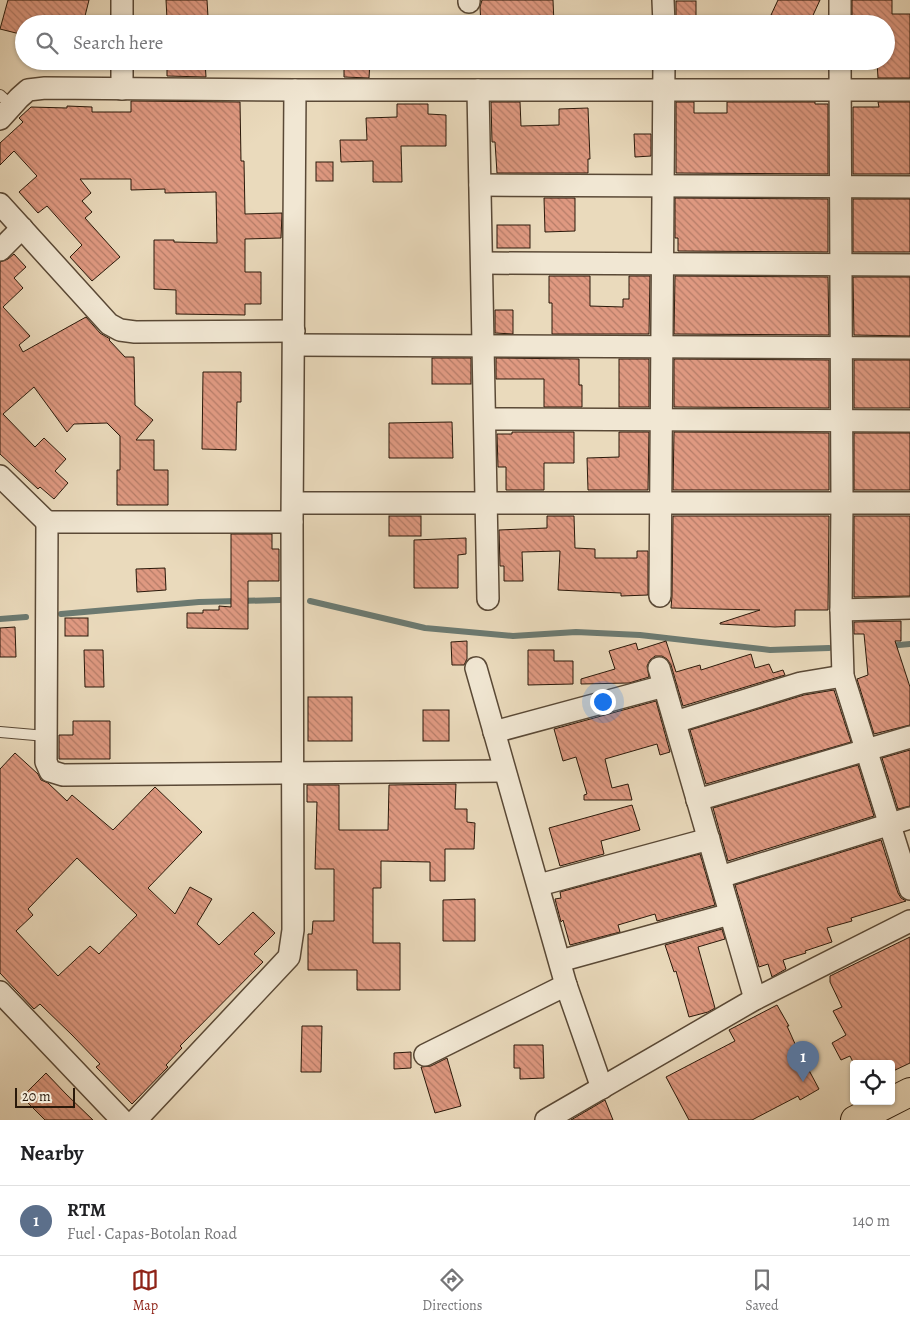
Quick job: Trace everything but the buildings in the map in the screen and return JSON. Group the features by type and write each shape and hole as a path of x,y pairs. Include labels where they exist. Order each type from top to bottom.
{"main road":[{"path":"855,1120 910,1092"}],"street":[{"path":"122,0 122,15"},
{"path":"663,0 664,15"},
{"path":"840,0 840,15"},
{"path":"122,70 122,89"},
{"path":"660,596 664,70"},
{"path":"840,70 841,610 843,676 867,751 900,821 910,888"},
{"path":"4,106 28,90 45,88 910,90"},
{"path":"136,1120 289,957 293,930 295,90"},
{"path":"478,90 488,599"},
{"path":"480,185 910,187"},
{"path":"0,204 109,324 120,330 483,345 910,348"},
{"path":"0,250 22,228"},
{"path":"482,263 910,265"},
{"path":"485,419 910,420"},
{"path":"0,476 47,522 46,762 50,770 63,775 504,770"},
{"path":"47,522 486,503 910,503"},
{"path":"841,610 910,608"},
{"path":"476,668 566,985 602,1088"},
{"path":"674,722 801,683 843,676"},
{"path":"494,732 661,677 755,1000"},
{"path":"697,800 910,737"},
{"path":"720,877 900,821"},
{"path":"539,885 709,839"},
{"path":"560,961 730,914"},
{"path":"546,1120 755,1000 910,921"},
{"path":"424,1055 566,985"},
{"path":"0,992 122,1120"}],"lane":[{"path":"0,732 46,736"}],"waterway":[{"path":"61,614 199,602 280,600"},
{"path":"310,601 425,628 513,636 576,632 640,635 770,650 829,648"},
{"path":"0,619 26,617"},
{"path":"888,646 910,644"}],"place":[{"name":"RTM","path":"803,1082"}]}
